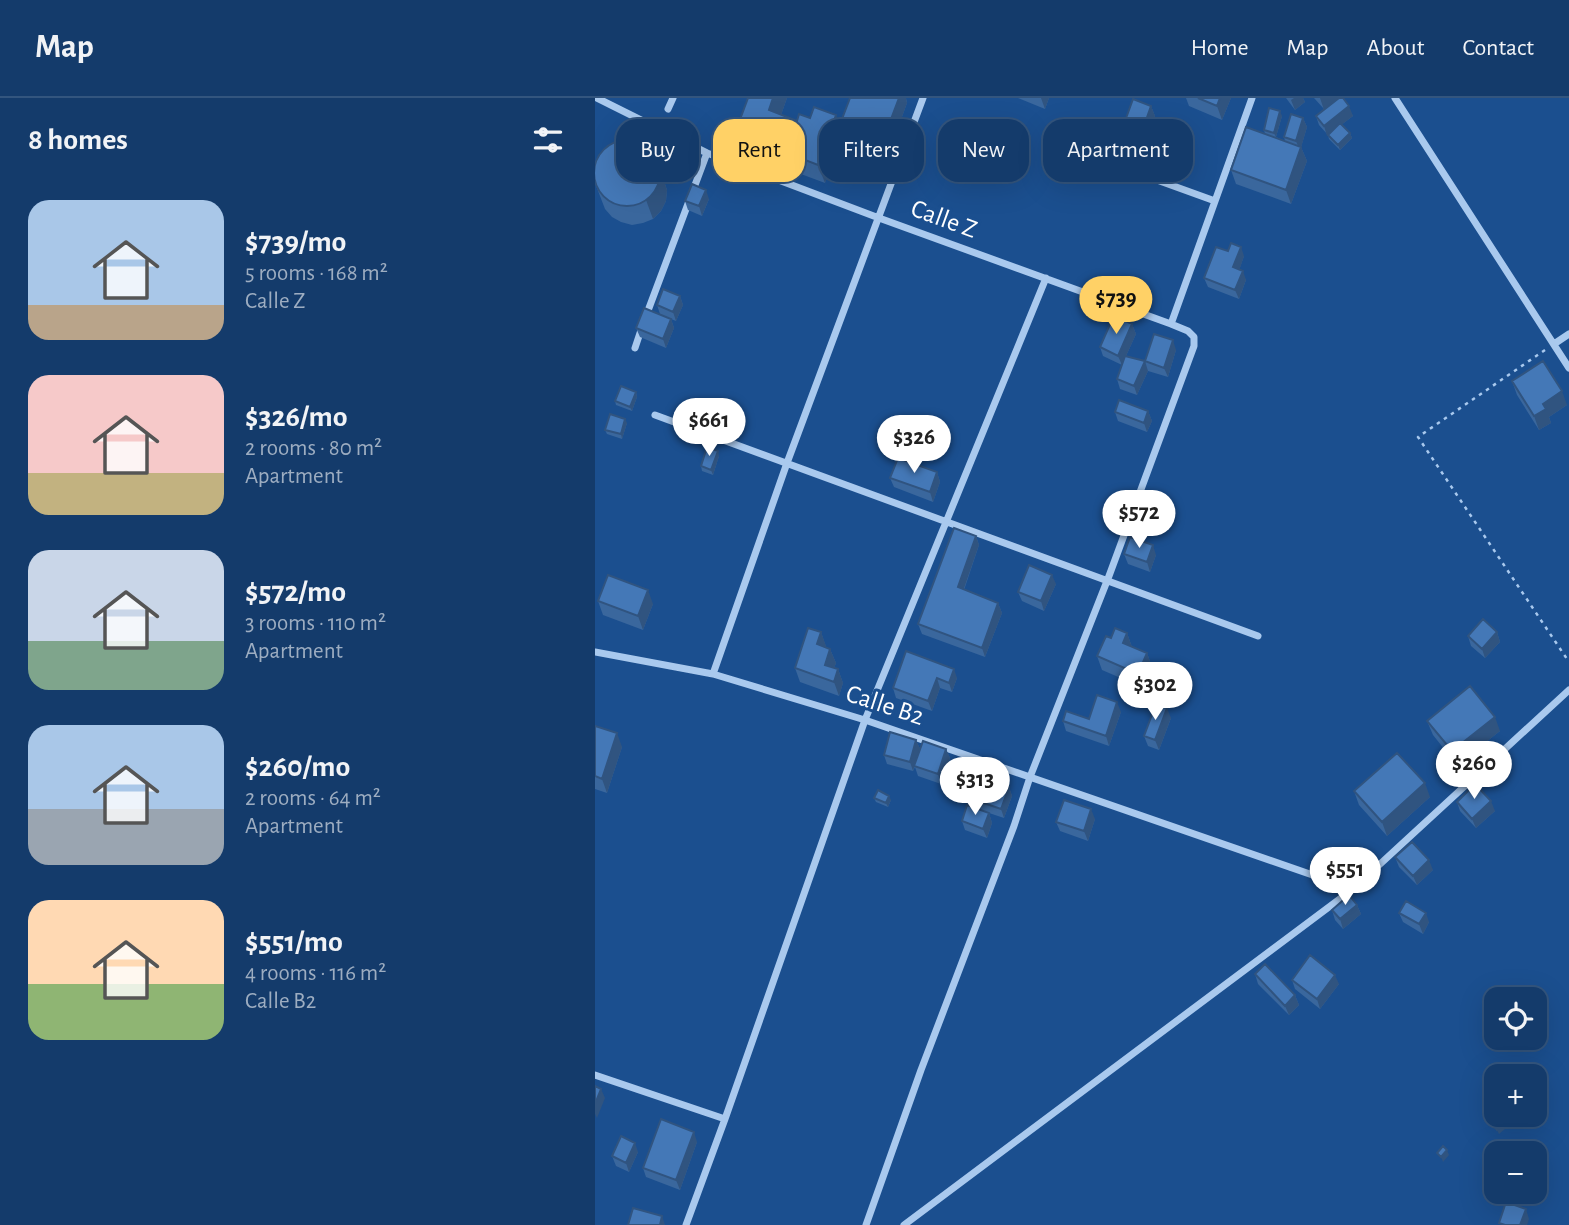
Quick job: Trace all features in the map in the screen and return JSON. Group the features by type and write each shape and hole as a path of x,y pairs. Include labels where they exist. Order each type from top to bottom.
{"street":[{"name":"Calle Z","path":"597,98 707,153 1188,331 1194,337 1194,346 1108,580"},
{"path":"668,109 673,98"},
{"path":"713,674 787,463 923,98"},
{"path":"1171,324 1252,98"},
{"path":"1395,98 1569,368"},
{"path":"635,348 707,153"},
{"path":"1162,182 1215,201"},
{"path":"686,1225 865,720 1046,278"},
{"path":"1554,344 1569,334"},
{"path":"655,415 1258,636"},
{"path":"866,1225 1030,777 1108,580"},
{"name":"Calle B2","path":"595,652 713,674 865,720 1353,889"},
{"path":"904,1225 1353,889 1569,690"},
{"path":"595,1075 725,1119"}],"path":[{"path":"1554,344 1418,437 1569,662"}],"building":[{"path":"748,98 773,98 769,110 792,119 740,119"},
{"path":"850,98 899,98 891,119 842,119"},
{"path":"1198,98 1220,98 1217,106"},
{"path":"1339,98 1343,98 1349,106 1324,126 1316,116"},
{"path":"1133,99 1151,106 1146,119 1126,119"},
{"path":"814,107 836,115 835,119 819,119 818,165 805,160 805,119 798,119 799,114 810,118"},
{"path":"1269,108 1280,111 1274,133 1264,130"},
{"path":"1291,114 1303,118 1296,141 1284,137"},
{"path":"1340,123 1350,133 1338,145 1328,135"},
{"path":"1246,127 1301,147 1286,190 1231,170"},
{"path":"614,143 616,182 658,182 650,196 640,203 627,206 614,203 604,196 597,186 597,160 604,150"},
{"path":"692,184 706,190 699,206 685,201"},
{"path":"1231,243 1241,247 1233,267 1243,271 1235,290 1204,278 1216,247 1228,251"},
{"path":"663,289 680,296 673,312 657,305"},
{"path":"644,308 671,319 663,339 636,328"},
{"path":"1114,315 1132,324 1118,356 1100,347"},
{"path":"1154,334 1173,340 1164,368 1145,361"},
{"path":"1125,356 1145,361 1134,386 1117,379"},
{"path":"1543,361 1562,391 1543,404 1546,409 1534,416 1512,381"},
{"path":"621,386 636,392 630,407 615,401"},
{"path":"1119,400 1148,411 1144,423 1115,412"},
{"path":"610,414 625,419 621,434 605,430"},
{"path":"707,447 718,451 711,470 701,466"},
{"path":"898,458 937,472 930,492 890,478"},
{"path":"954,528 976,536 958,587 998,603 982,648 918,624"},
{"path":"1130,537 1153,545 1147,562 1124,554"},
{"path":"1029,565 1052,575 1041,601 1018,592"},
{"path":"608,575 648,590 638,616 598,601"},
{"path":"1483,619 1497,632 1482,649 1468,636"},
{"path":"808,628 821,632 817,644 830,649 825,665 838,669 834,682 795,668"},
{"path":"1115,628 1127,633 1123,643 1147,653 1138,674 1097,656 1106,636 1111,638"},
{"path":"906,651 954,669 949,683 937,678 928,701 893,688"},
{"path":"1470,686 1495,717 1452,751 1427,721"},
{"path":"1097,695 1117,702 1106,736 1063,721 1066,711 1089,719"},
{"path":"1156,704 1167,708 1155,740 1144,736"},
{"path":"595,726 617,733 602,779 595,776"},
{"path":"890,732 916,740 910,762 884,755"},
{"path":"923,741 946,749 938,774 914,766"},
{"path":"1397,753 1425,783 1382,822 1354,791"},
{"path":"983,763 1000,769 994,785 977,778"},
{"path":"948,768 959,772 955,784 944,780"},
{"path":"996,783 1009,787 1001,809 972,799 976,785 994,790"},
{"path":"1475,784 1491,801 1472,819 1457,802"},
{"path":"878,790 889,796 886,803 874,798"},
{"path":"1064,800 1091,809 1084,831 1056,822"},
{"path":"967,805 989,813 983,829 962,821"},
{"path":"1412,842 1429,860 1413,876 1395,857"},
{"path":"1349,895 1357,905 1340,919 1332,910"},
{"path":"1406,901 1426,913 1419,924 1399,913"},
{"path":"1310,955 1335,975 1317,999 1292,980"},
{"path":"1265,964 1295,995 1285,1006 1255,974"},
{"path":"595,1086 601,1089 595,1104"},
{"path":"661,1119 694,1132 676,1180 643,1168"},
{"path":"621,1136 635,1143 626,1163 612,1156"},
{"path":"1443,1146 1447,1150 1441,1157 1437,1153"},
{"path":"1505,1204 1526,1209 1520,1225 1499,1223"},
{"path":"633,1208 662,1216 660,1225 628,1225"}]}
